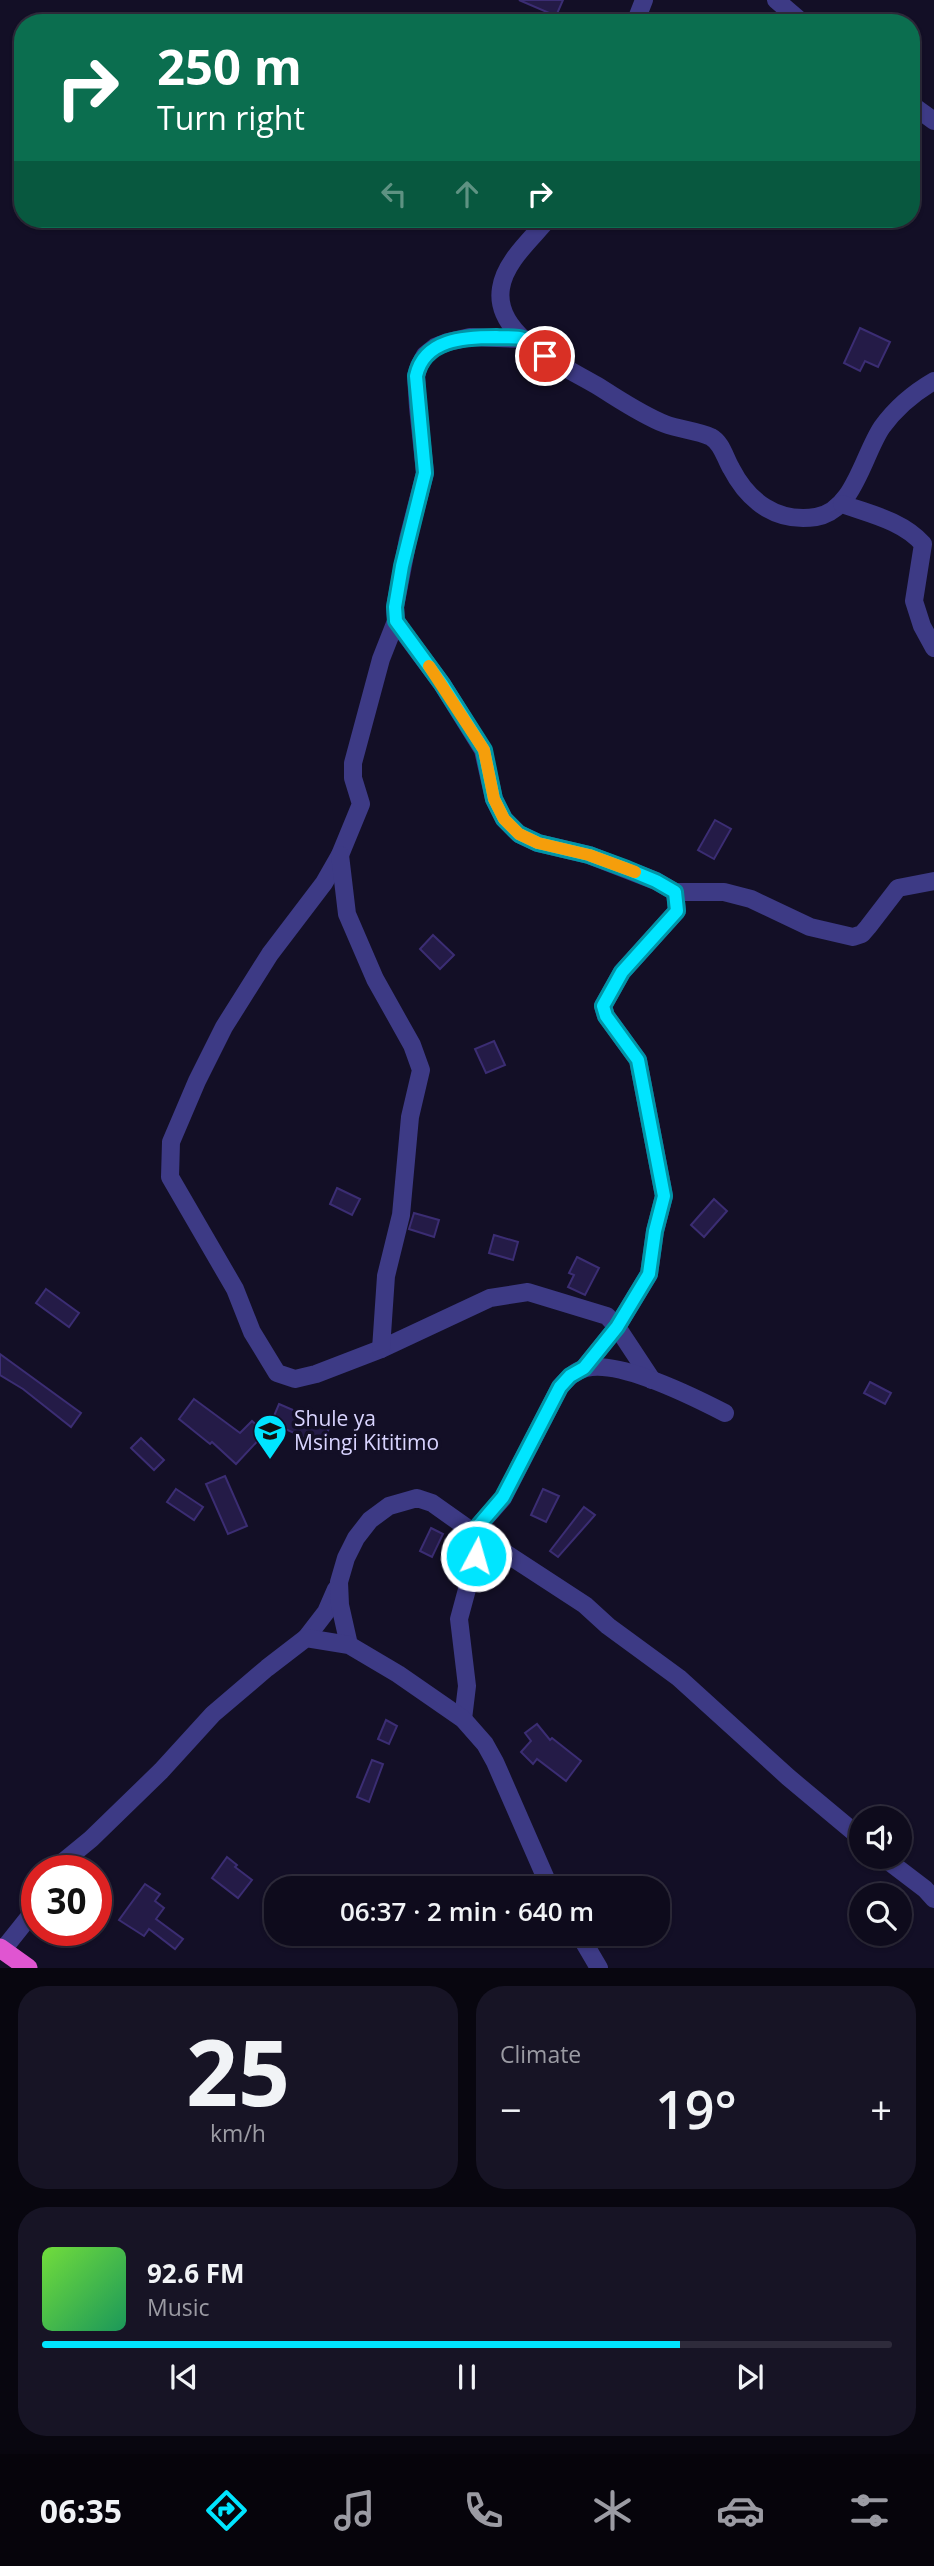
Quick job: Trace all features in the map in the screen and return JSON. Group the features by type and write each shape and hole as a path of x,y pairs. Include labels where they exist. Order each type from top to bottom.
{"highway":[{"path":"1,1950 28,1968"}],"street":[{"path":"776,0 792,14"},
{"path":"540,228 515,258 501,286 503,307 523,339 558,364 642,414 712,438 719,445 745,492 759,505 778,514 816,517 830,513 842,504 868,449 890,416 934,382"},
{"path":"523,339 470,337 448,342 435,346 425,355 419,366 417,398 425,473 402,566 395,607 396,621 381,659 355,753 353,778 361,804 340,855 324,883 289,925 214,1046 171,1142 170,1177 235,1289 252,1332 277,1373 295,1379 316,1374 380,1349 490,1298 528,1292 607,1316 652,1380"},
{"path":"842,504 897,525 916,536 923,544 914,601 922,626 934,649"},
{"path":"396,621 442,684 484,750 494,799 504,819 519,834 538,843 589,855 627,869 675,892 724,892 751,899 810,927 853,937 862,934 898,888 934,881"},
{"path":"340,855 347,914 375,978 412,1045 421,1070 410,1117 401,1215 386,1276 380,1349"},
{"path":"463,1719 467,1686 459,1619 476,1556 473,1532 503,1497 560,1387 570,1376 584,1368 617,1327 649,1274 655,1231 664,1196 638,1060 606,1016 603,1006 622,972 677,911 675,892"},
{"path":"584,1368 601,1367 652,1380 684,1392 725,1413"},
{"path":"72,1855 160,1771 213,1714 257,1675 306,1638 326,1612 346,1558 356,1538 370,1520 389,1506 416,1498 432,1503 585,1605 608,1626 679,1678 849,1828"},
{"path":"339,1582 340,1605 349,1646"},
{"path":"306,1638 349,1646 398,1674 463,1719 485,1744 495,1762 545,1876"},
{"path":"899,1869 934,1899"},
{"path":"1,1950 21,1926"},
{"path":"586,1946 600,1968"}],"building":[{"path":"519,0 563,0 557,14"},
{"path":"860,328 890,342 878,367 865,361 860,371 844,363"},
{"path":"715,820 731,829 714,859 698,850"},
{"path":"433,935 454,955 440,969 420,949"},
{"path":"494,1041 505,1065 486,1073 475,1049"},
{"path":"337,1188 360,1199 352,1215 330,1204"},
{"path":"714,1199 727,1211 704,1237 691,1225"},
{"path":"414,1213 439,1220 434,1237 409,1229"},
{"path":"494,1235 518,1242 513,1260 489,1253"},
{"path":"577,1257 599,1268 585,1295 568,1287 574,1275 569,1273"},
{"path":"46,1289 79,1313 69,1327 36,1303"},
{"path":"0,1354 81,1413 71,1427 23,1389 0,1375"},
{"path":"870,1382 891,1393 885,1404 864,1393"},
{"path":"194,1399 240,1433 252,1421 265,1433 236,1464 212,1442 210,1444 179,1419"},
{"path":"279,1404 330,1426 322,1445 271,1423"},
{"path":"141,1438 164,1460 154,1470 131,1448"},
{"path":"225,1476 247,1526 228,1534 206,1484"},
{"path":"176,1489 203,1507 194,1520 167,1502"},
{"path":"543,1489 559,1496 546,1522 531,1515"},
{"path":"584,1507 595,1515 558,1557 550,1551"},
{"path":"431,1528 443,1534 432,1557 420,1551"},
{"path":"386,1720 397,1726 389,1744 378,1739"},
{"path":"537,1724 550,1740 552,1738 581,1761 566,1781 537,1759 533,1764 521,1752 531,1741 525,1733"},
{"path":"372,1760 383,1764 369,1802 357,1797"},
{"path":"227,1857 252,1880 238,1898 212,1878"},
{"path":"145,1884 160,1894 155,1901 164,1908 156,1919 183,1939 175,1949 149,1929 144,1936 119,1920"}],"slow traffic":[{"path":"429,666 484,750 494,799 504,819 519,834 538,843 589,855 635,872"}],"place":[{"name":"Shule ya Msingi Kititimo","path":"270,1461"}],"route":[{"path":"476,1556 473,1532 503,1497 560,1387 570,1376 584,1368 617,1327 649,1274 655,1231 664,1196 638,1060 606,1016 603,1006 634,956 657,935 677,911 675,892 627,869 589,855 538,843 519,834 504,819 494,799 484,750 442,684 396,621 395,615 402,566 425,473 416,376 425,355 435,346 448,342 470,337 497,337 523,339 545,356"}]}
